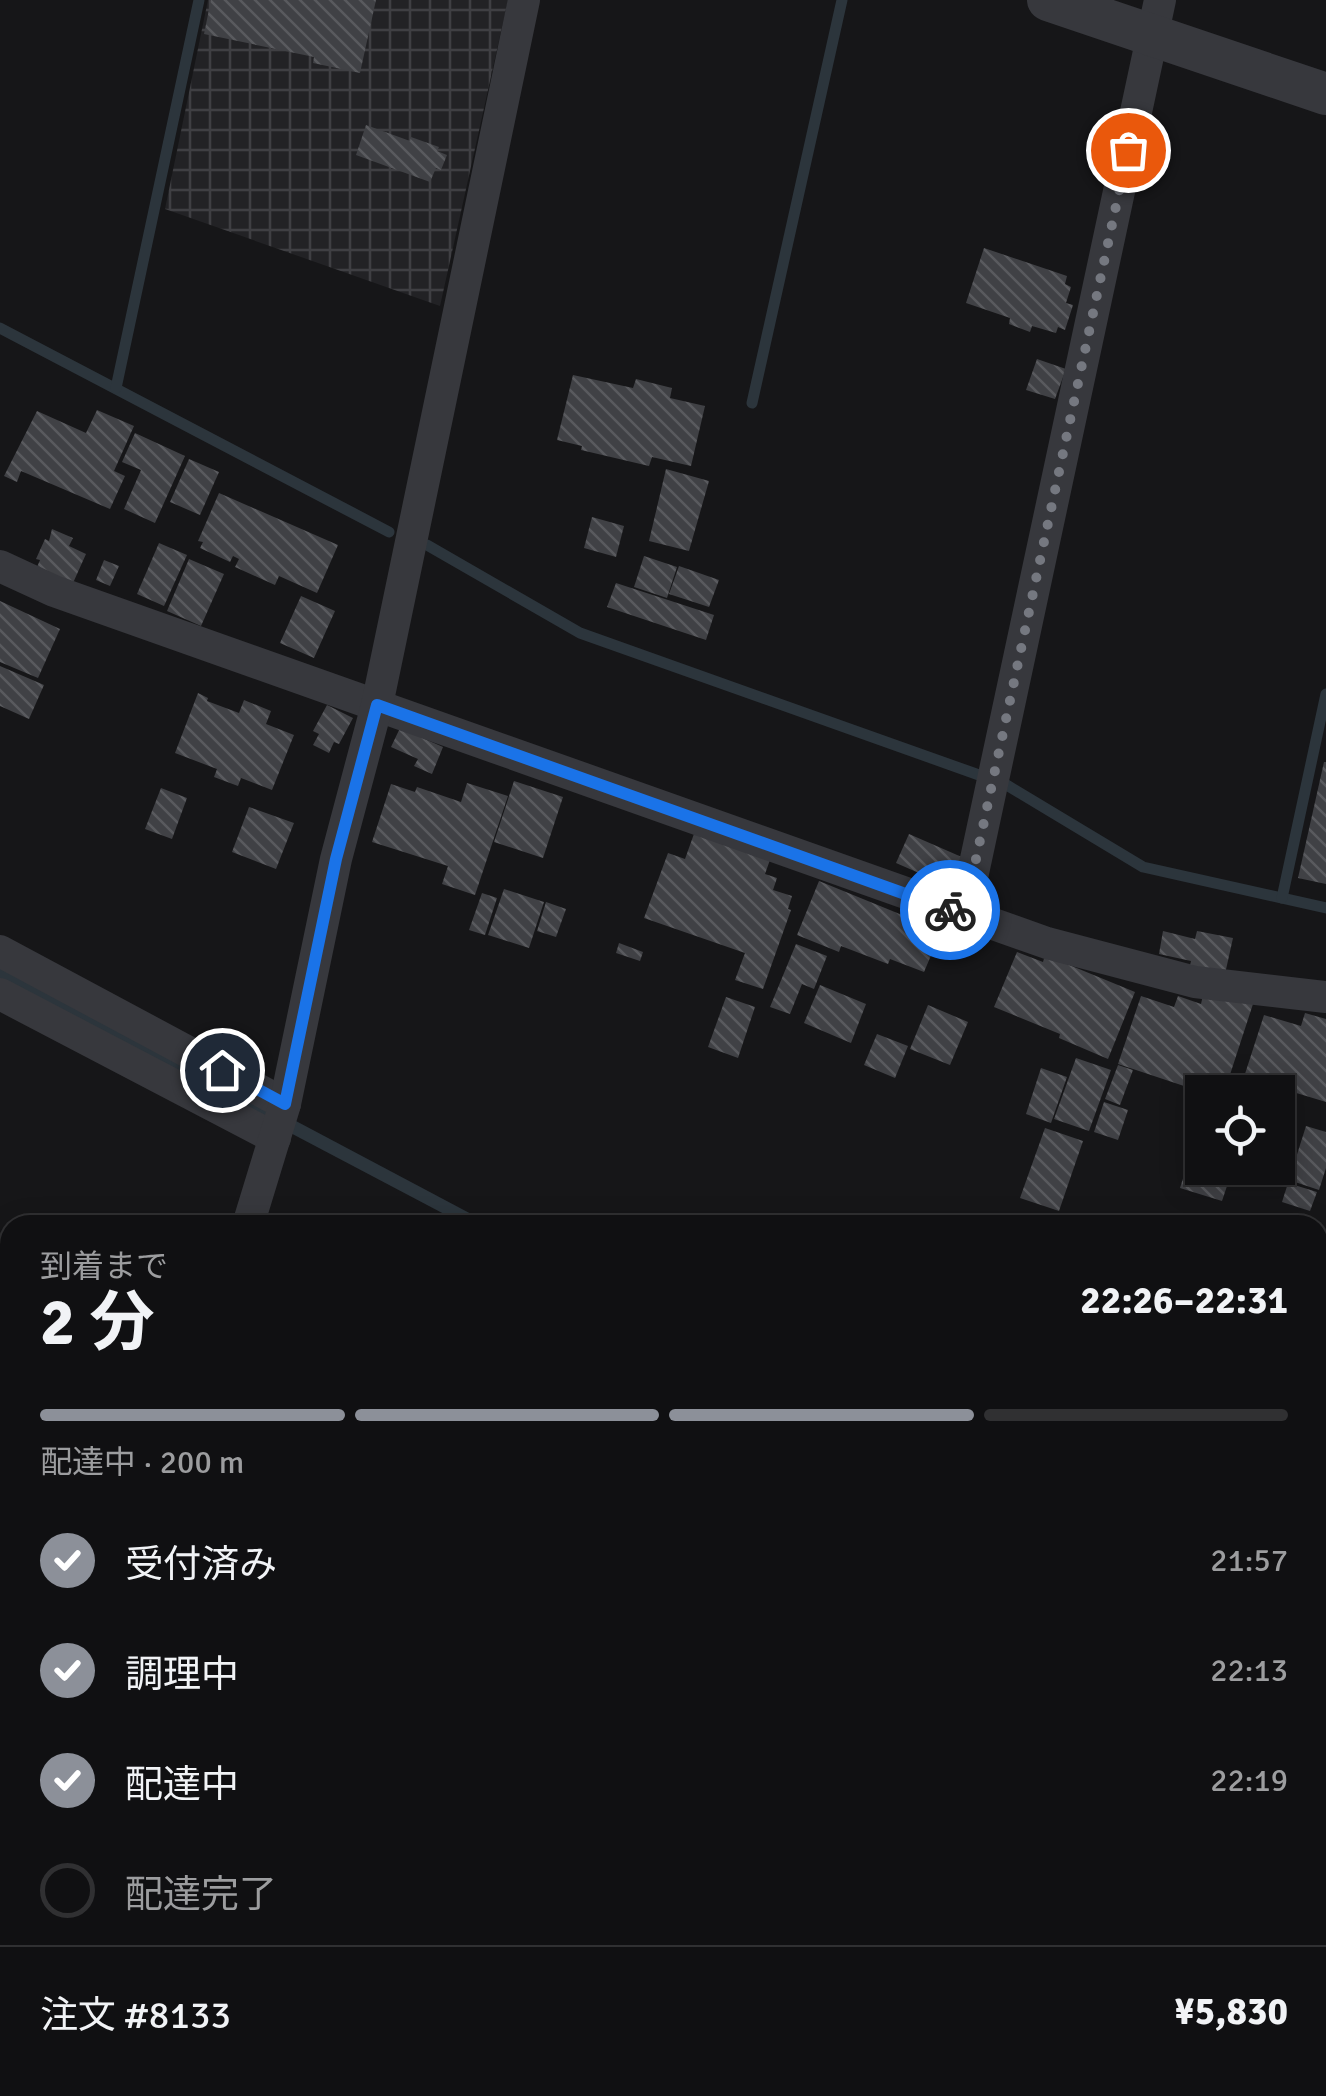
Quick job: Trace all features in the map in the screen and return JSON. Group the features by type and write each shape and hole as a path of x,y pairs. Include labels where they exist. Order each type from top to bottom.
{"street":[{"path":"251,1215 280,1122 336,859 377,705 524,0"},
{"path":"1048,0 1156,18 1326,94"},
{"path":"964,915 1156,18"},
{"path":"0,566 54,591 1047,942 1196,982 1326,997"},
{"path":"0,952 280,1122"},
{"path":"0,994 280,1122"}],"shaded area":[{"path":"208,0 508,0 440,306 165,209"},
{"path":"0,964 473,1215 446,1215 0,980"}],"building":[{"path":"211,0 376,0 360,73 313,63 314,57 204,34"},
{"path":"366,125 439,147 437,151 447,155 441,170 436,168 430,182 356,155"},
{"path":"984,248 1067,276 1065,284 1071,287 1066,303 1073,305 1065,330 1058,327 1056,333 1032,326 1030,332 1009,324 1010,318 966,303"},
{"path":"1037,359 1066,369 1055,399 1026,390"},
{"path":"573,375 633,388 636,379 672,388 670,398 705,406 691,466 652,457 649,466 581,450 582,446 557,440"},
{"path":"97,410 134,426 114,471 125,476 110,509 21,471 17,482 4,476 37,411 86,433"},
{"path":"135,433 185,456 155,523 124,509 141,470 122,462"},
{"path":"189,459 219,472 200,515 170,502"},
{"path":"666,469 709,481 689,551 649,541"},
{"path":"219,493 338,545 317,593 279,576 275,585 235,567 239,559 233,556 230,562 200,548 203,542 198,541"},
{"path":"592,517 624,526 616,557 584,548"},
{"path":"52,529 73,538 69,546 86,554 73,583 37,567 40,560 36,559"},
{"path":"159,543 187,555 164,606 137,594"},
{"path":"644,556 677,567 667,598 634,587"},
{"path":"189,559 224,574 201,626 167,611"},
{"path":"104,560 119,566 110,586 96,580"},
{"path":"679,566 719,580 709,607 669,594"},
{"path":"616,583 714,615 706,640 607,607"},
{"path":"301,596 335,611 314,658 280,643"},
{"path":"0,601 60,629 38,678 0,662"},
{"path":"0,666 44,685 29,719 0,706"},
{"path":"198,693 207,701 239,713 244,700 271,711 266,724 294,735 272,790 241,778 238,786 214,777 217,769 175,753"},
{"path":"327,705 353,718 339,744 334,742 329,753 313,745 319,734 313,731"},
{"path":"400,728 443,747 432,774 414,766 418,759 391,747"},
{"path":"1326,762 1326,884 1298,878"},
{"path":"514,781 563,797 543,858 494,842"},
{"path":"467,783 508,796 475,895 442,884 448,866 372,842 391,784 415,792 417,787 461,802"},
{"path":"161,788 187,798 172,839 145,829"},
{"path":"249,807 294,823 276,869 232,852"},
{"path":"695,831 771,857 765,874 777,878 773,890 792,896 788,909 791,910 763,989 735,980 745,953 644,918 668,853 685,859"},
{"path":"909,834 964,858 951,887 896,863"},
{"path":"819,881 907,917 904,925 938,939 924,972 890,959 888,964 841,946 839,952 797,935"},
{"path":"504,889 544,902 529,948 488,935"},
{"path":"482,893 497,898 485,935 469,930"},
{"path":"546,902 566,909 556,937 537,931"},
{"path":"1163,931 1195,939 1197,931 1233,938 1225,974 1159,954"},
{"path":"619,943 643,952 640,961 616,953"},
{"path":"796,944 827,956 814,989 802,984 790,1014 770,1007"},
{"path":"1017,952 1043,962 1045,955 1135,992 1108,1059 994,1007"},
{"path":"820,985 866,1004 851,1043 804,1023"},
{"path":"1203,995 1253,1004 1230,1075 1185,1075 1185,1086 1118,1064 1141,996 1174,1007 1178,996 1201,1004"},
{"path":"726,997 755,1007 738,1058 708,1047"},
{"path":"928,1005 968,1022 950,1065 910,1049"},
{"path":"1305,1013 1326,1019 1326,1102 1295,1093 1295,1075 1245,1075 1264,1015 1301,1026"},
{"path":"877,1034 908,1046 895,1078 864,1065"},
{"path":"1076,1058 1111,1070 1089,1131 1054,1119"},
{"path":"1118,1065 1133,1070 1120,1105 1105,1099"},
{"path":"1041,1068 1067,1077 1051,1123 1026,1114"},
{"path":"1104,1102 1128,1110 1118,1140 1094,1132"},
{"path":"1306,1126 1326,1132 1326,1168 1319,1190 1295,1182 1295,1161"},
{"path":"1045,1128 1083,1141 1059,1211 1020,1198"},
{"path":"1185,1172 1185,1185 1227,1185 1222,1201 1180,1188"},
{"path":"1287,1185 1317,1192 1310,1211 1282,1202"}],"waterway":[{"path":"116,388 199,0"},
{"path":"752,403 842,0"},
{"path":"0,328 389,532"},
{"path":"427,545 580,633 979,775"},
{"path":"1282,898 1326,694"},
{"path":"1005,784 1143,867 1326,908"}],"way so far":[{"path":"950,910 964,915 1128,150"}],"route":[{"path":"222,1070 285,1104 336,859 377,705 950,910"}]}
